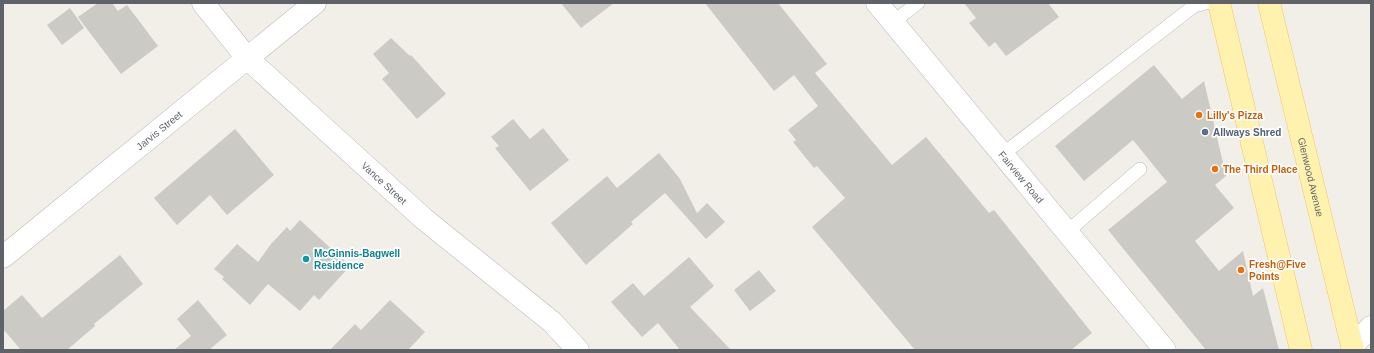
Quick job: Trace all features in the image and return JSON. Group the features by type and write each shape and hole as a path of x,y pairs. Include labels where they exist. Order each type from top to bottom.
{"main road":[{"path":"1219,3 1301,350"},
{"name":"Glenwood Avenue","path":"1269,3 1353,348"}],"street":[{"name":"Vance Street","path":"203,3 248,59 424,219 552,322 578,350"},
{"name":"Jarvis Street","path":"3,257 315,3"},
{"name":"Fairview Road","path":"877,3 1166,350"},
{"path":"1353,348 1371,327"}],"lane":[{"path":"893,22 918,3"},
{"path":"1004,154 1194,6 1206,3"},
{"path":"1068,231 1140,169"}],"building":[{"path":"98,3 112,3 118,11 127,5 158,46 121,74 78,17"},
{"path":"561,3 614,3 581,28"},
{"path":"705,3 778,3 827,64 815,73 892,165 926,137 989,213 994,210 1092,333 1071,350 915,350 812,227 845,198 817,166 814,168 793,142 796,140 788,130 818,106 794,75 774,91"},
{"path":"964,3 1048,3 1059,17 1006,56 995,42 989,47 969,23 976,18"},
{"path":"70,8 84,28 62,45 47,25"},
{"path":"391,38 410,56 411,55 446,94 417,119 382,79 389,73 373,54"},
{"path":"1154,65 1182,99 1204,81 1226,176 1215,185 1234,208 1195,241 1219,271 1243,251 1253,296 1263,288 1279,350 1206,350 1108,230 1167,182 1133,140 1084,181 1055,146"},
{"path":"513,119 530,139 543,128 569,160 530,191 495,148 499,146 491,137"},
{"path":"235,129 274,175 227,215 210,195 177,225 154,198"},
{"path":"659,153 680,179 697,213 707,203 725,222 706,239 665,193 631,222 633,224 586,265 551,223 607,176 617,188"},
{"name":"McGinnis-Bagwell Residence","path":"300,220 350,266 319,300 314,295 300,311 268,284 250,305 222,279 224,277 214,269 237,244 258,262 271,244 287,227 290,231"},
{"path":"120,255 143,284 94,324 95,326 67,350 21,350 3,329 3,311 22,295 42,318"},
{"path":"689,257 714,286 690,307 731,350 680,350 658,323 642,337 611,302 633,283 644,296"},
{"path":"759,270 776,291 750,311 734,290"},
{"path":"198,300 227,335 209,350 174,350 191,336 177,319"},
{"path":"390,300 425,332 408,350 330,350 355,324 361,330"}],"place":[{"name":"Lilly's Pizza","path":"1199,115"},
{"name":"Allways Shred","path":"1205,132"},
{"name":"The Third Place","path":"1215,169"},
{"name":"McGinnis-Bagwell Residence","path":"306,259"},
{"name":"Fresh@Five Points","path":"1241,270"}]}
